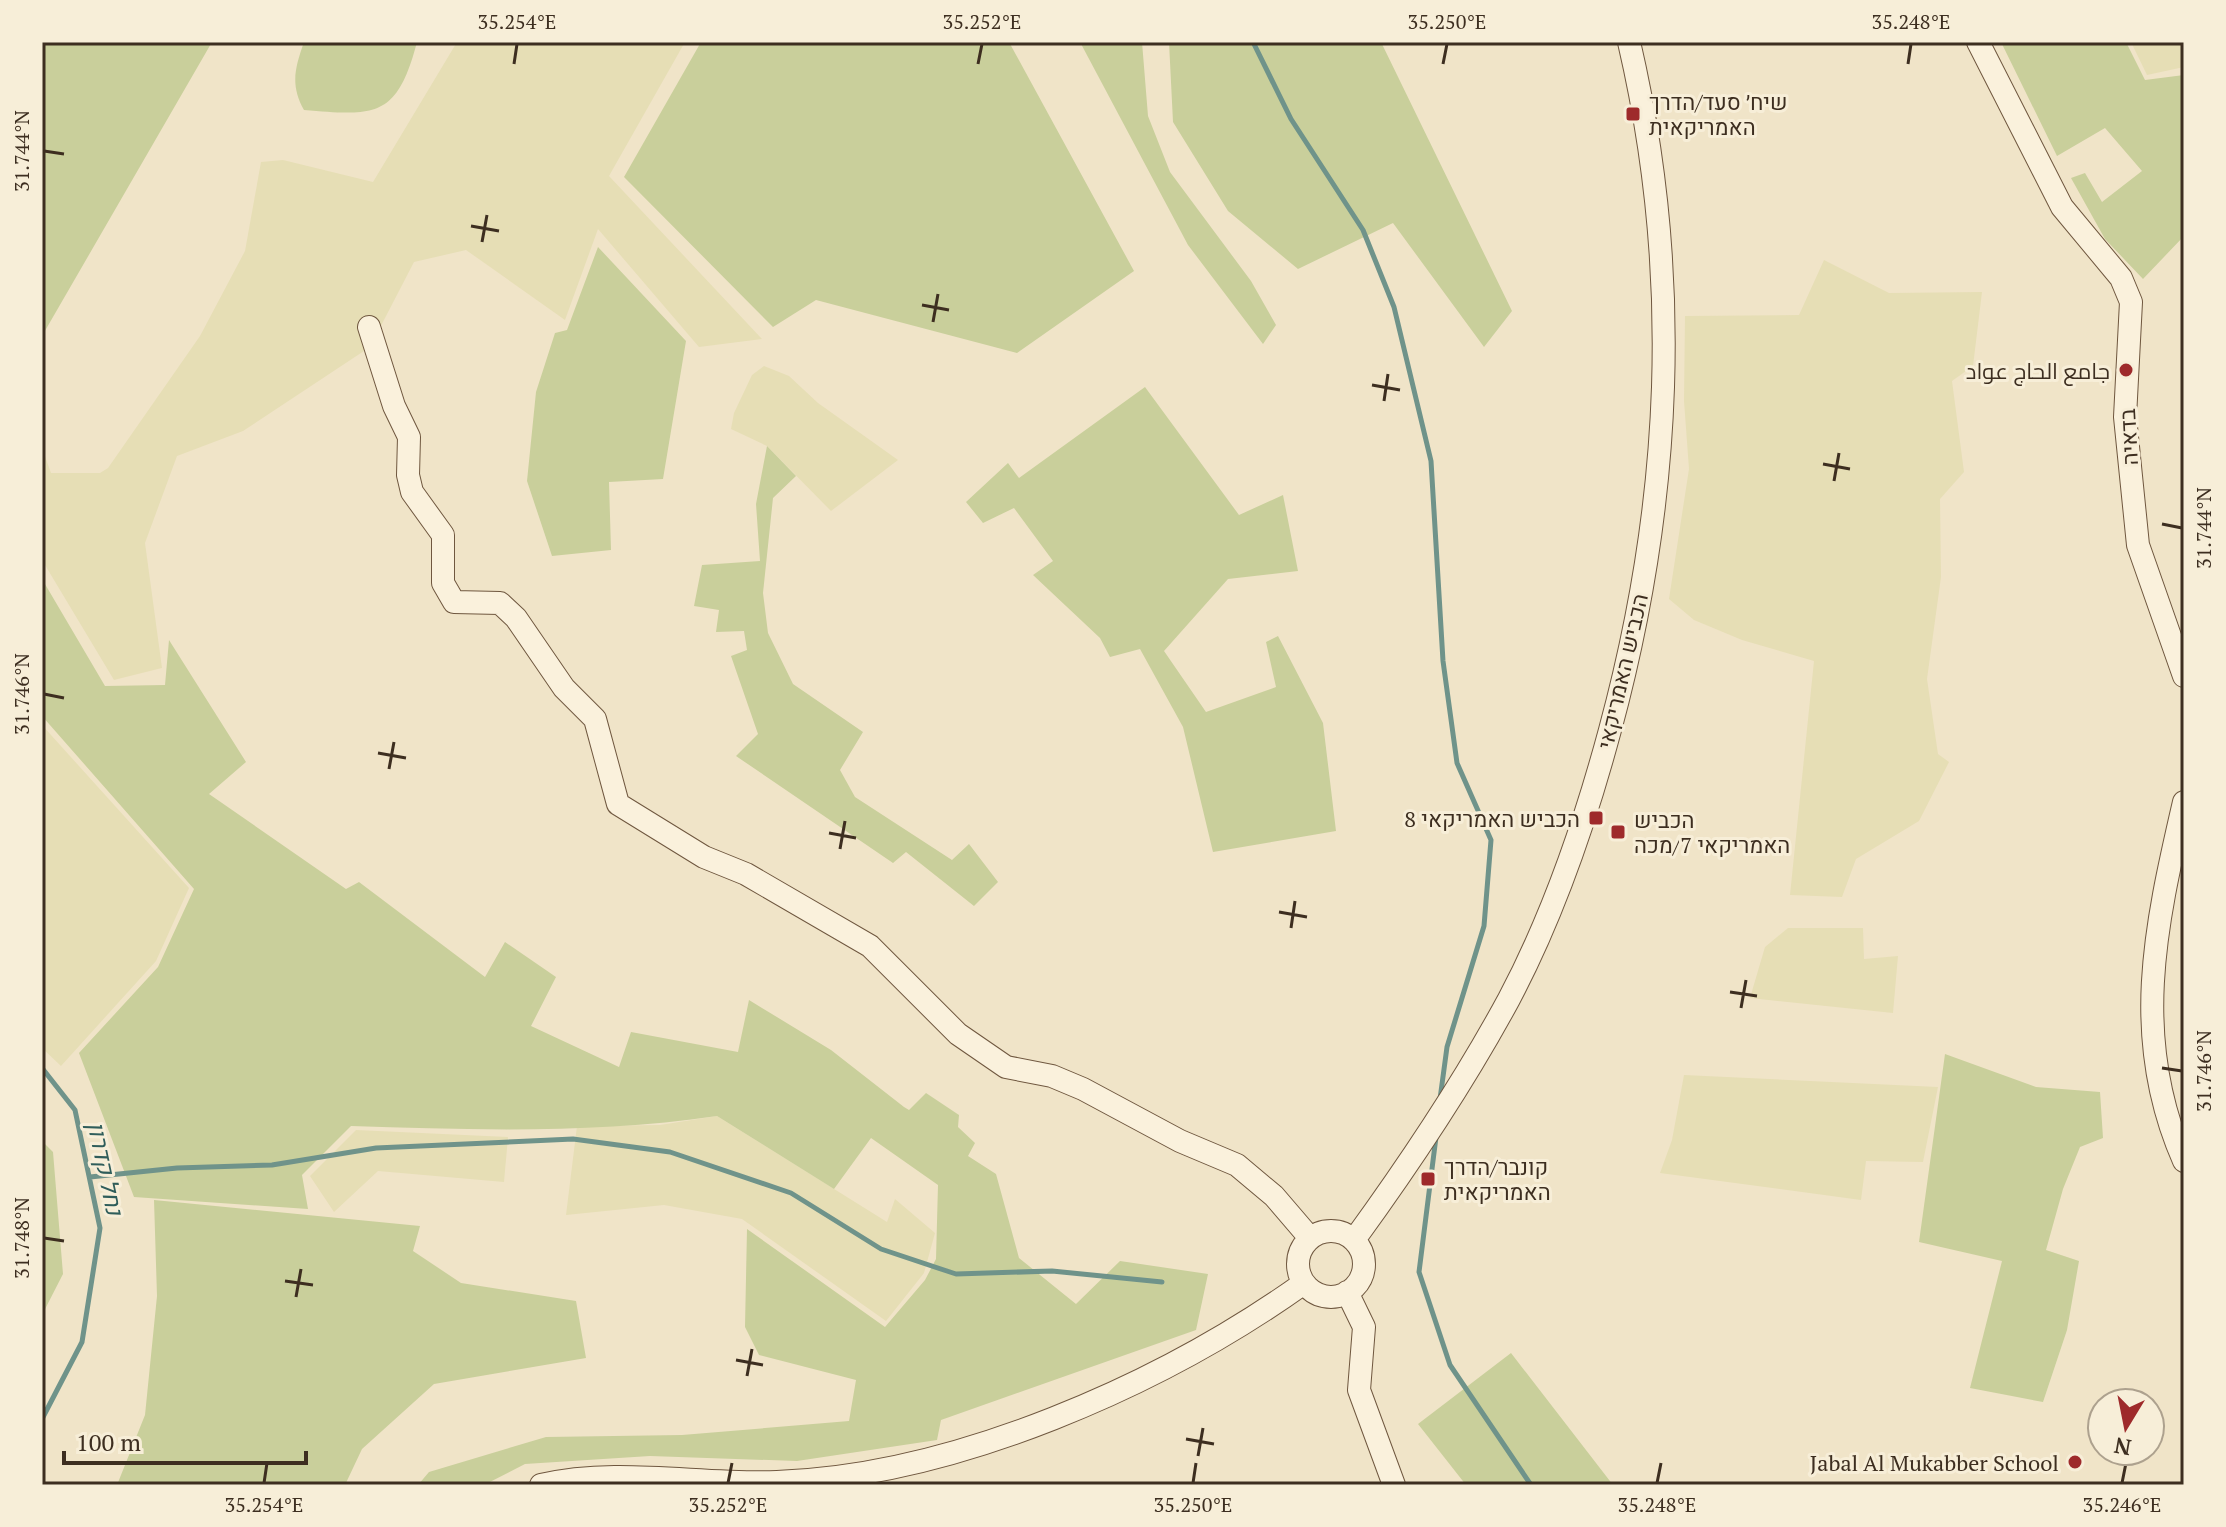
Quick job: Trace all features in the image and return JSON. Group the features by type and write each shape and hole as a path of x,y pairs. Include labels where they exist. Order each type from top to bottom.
{"street":[{"name":"הכביש האמריקאי","path":"1354,1240 1421,1148 1510,997 1586,819 1628,664 1662,449 1666,318 1652,149 1629,42"},
{"name":"בדאיה","path":"1978,42 2062,207 2121,278 2131,302 2125,417 2138,545 2184,676"},
{"path":"369,327 394,406 409,437 412,492 443,535 443,583 454,602 500,603 516,618 564,688 595,719 618,804 704,857 746,874 870,946 958,1034 1006,1067 1052,1076 1083,1089 1180,1141 1237,1165 1274,1196 1310,1238"},
{"path":"2184,802 2161,903 2151,1003 2156,1077 2167,1122 2184,1161"},
{"path":"1337,1232 1354,1240 1363,1258 1363,1268 1355,1286 1347,1292 1329,1297 1304,1283 1298,1264 1303,1246 1310,1238 1337,1232"},
{"path":"541,1485 579,1477 728,1483 826,1479 947,1455 1046,1420 1203,1349 1304,1283"},
{"path":"1347,1292 1364,1327 1359,1390 1394,1485"}],"shaded area":[{"path":"457,42 685,42 609,176 762,339 699,347 598,229 565,320 466,250 414,262 370,347 243,431 177,456 145,543 162,668 114,680 42,560 42,448 51,473 100,473 108,468 200,336 245,251 261,162 283,160 373,182"},
{"path":"2131,42 2184,42 2184,67 2147,75"},
{"path":"1824,260 1889,293 1982,292 1973,366 1952,381 1964,472 1940,499 1941,577 1927,679 1938,754 1949,762 1919,821 1856,859 1842,897 1790,895 1814,661 1742,640 1694,620 1669,599 1689,469 1684,401 1685,316 1799,315"},
{"path":"764,366 789,376 818,403 898,460 831,511 767,446 731,429 734,413 752,375"},
{"path":"42,725 189,888 156,961 61,1066 42,1048"},
{"path":"1788,928 1863,928 1864,959 1898,956 1893,1013 1750,998 1765,947"},
{"path":"1684,1075 1938,1087 1923,1162 1866,1161 1861,1200 1660,1173 1672,1140"},
{"path":"717,1116 887,1222 895,1199 935,1233 924,1273 886,1321 742,1219 664,1205 566,1215 577,1126 660,1125"},
{"path":"356,1130 508,1137 504,1182 378,1171 334,1212 310,1176"}],"green space":[{"path":"42,42 212,42 42,336"},
{"path":"304,42 417,42 401,86 391,98 380,107 349,113 304,110 295,76"},
{"path":"701,42 1009,42 1134,271 1017,353 816,300 773,327 624,177"},
{"path":"1080,42 1142,42 1148,116 1170,172 1251,281 1276,325 1263,344 1188,245"},
{"path":"1169,42 1381,42 1512,311 1484,347 1393,223 1298,269 1228,211 1173,122"},
{"path":"2001,42 2126,42 2145,80 2184,75 2184,236 2143,279 2105,239 2071,178 2085,173 2102,202 2142,171 2105,128 2057,156"},
{"path":"598,247 686,341 663,479 609,482 611,550 552,556 527,481 536,392 555,333 567,330"},
{"path":"1145,387 1239,515 1283,495 1298,571 1228,579 1164,651 1206,712 1276,687 1266,642 1278,636 1323,723 1336,831 1213,852 1183,727 1140,649 1110,657 1100,638 1033,575 1053,561 1014,508 983,523 966,502 1008,463 1019,478"},
{"path":"767,446 796,476 773,498 763,593 768,633 793,684 863,732 840,770 855,797 952,860 969,844 998,882 974,906 906,852 893,863 736,756 758,734 731,656 747,650 744,631 716,632 719,610 694,606 702,565 760,561 756,504"},
{"path":"42,579 105,686 165,685 169,640 246,762 209,794 346,889 359,882 485,977 505,942 556,977 531,1026 619,1067 631,1032 738,1052 749,1000 831,1050 909,1110 926,1093 959,1115 958,1127 975,1143 968,1156 996,1174 1019,1258 1076,1304 1120,1261 1208,1274 1196,1330 941,1420 937,1440 797,1461 650,1456 525,1464 484,1485 418,1485 429,1472 546,1437 682,1435 849,1421 856,1380 759,1355 745,1327 747,1229 885,1327 925,1280 936,1259 938,1185 871,1138 834,1189 717,1116 580,1128 351,1126 302,1175 308,1209 134,1197 79,1053 158,967 194,889 42,716"},
{"path":"1945,1054 2036,1087 2100,1092 2103,1138 2080,1147 2063,1189 2046,1250 2079,1261 2067,1330 2043,1402 1970,1388 2002,1261 1919,1242"},
{"path":"42,1141 53,1152 63,1274 42,1315"},
{"path":"154,1200 420,1226 413,1251 461,1283 576,1301 586,1358 434,1384 362,1449 345,1485 117,1485 145,1415 157,1296"},
{"path":"1511,1353 1613,1485 1466,1485 1418,1424"}],"waterway":[{"path":"1253,42 1291,119 1363,230 1394,307 1431,461 1443,661 1457,763 1491,840 1484,926 1447,1047 1440,1099"},
{"name":"נחל קדרון","path":"42,1068 75,1110 100,1228 82,1342 42,1419"},
{"path":"1436,1137 1419,1272 1450,1365 1531,1485"},
{"path":"90,1177 177,1168 272,1165 376,1148 573,1139 670,1152 791,1193 881,1249 956,1274 1052,1271 1162,1282"}],"place":[{"name":"שיח׳ סעד/הדרך האמריקאית","path":"1633,114"},
{"name":"جامع الحاج عواد","path":"2126,370"},
{"name":"הכביש האמריקאי 8","path":"1596,818"},
{"name":"הכביש האמריקאי 7/מכה","path":"1618,832"},
{"name":"קונבר/הדרך האמריקאית","path":"1428,1179"},
{"name":"Jabal Al Mukabber School","path":"2075,1462"}]}
